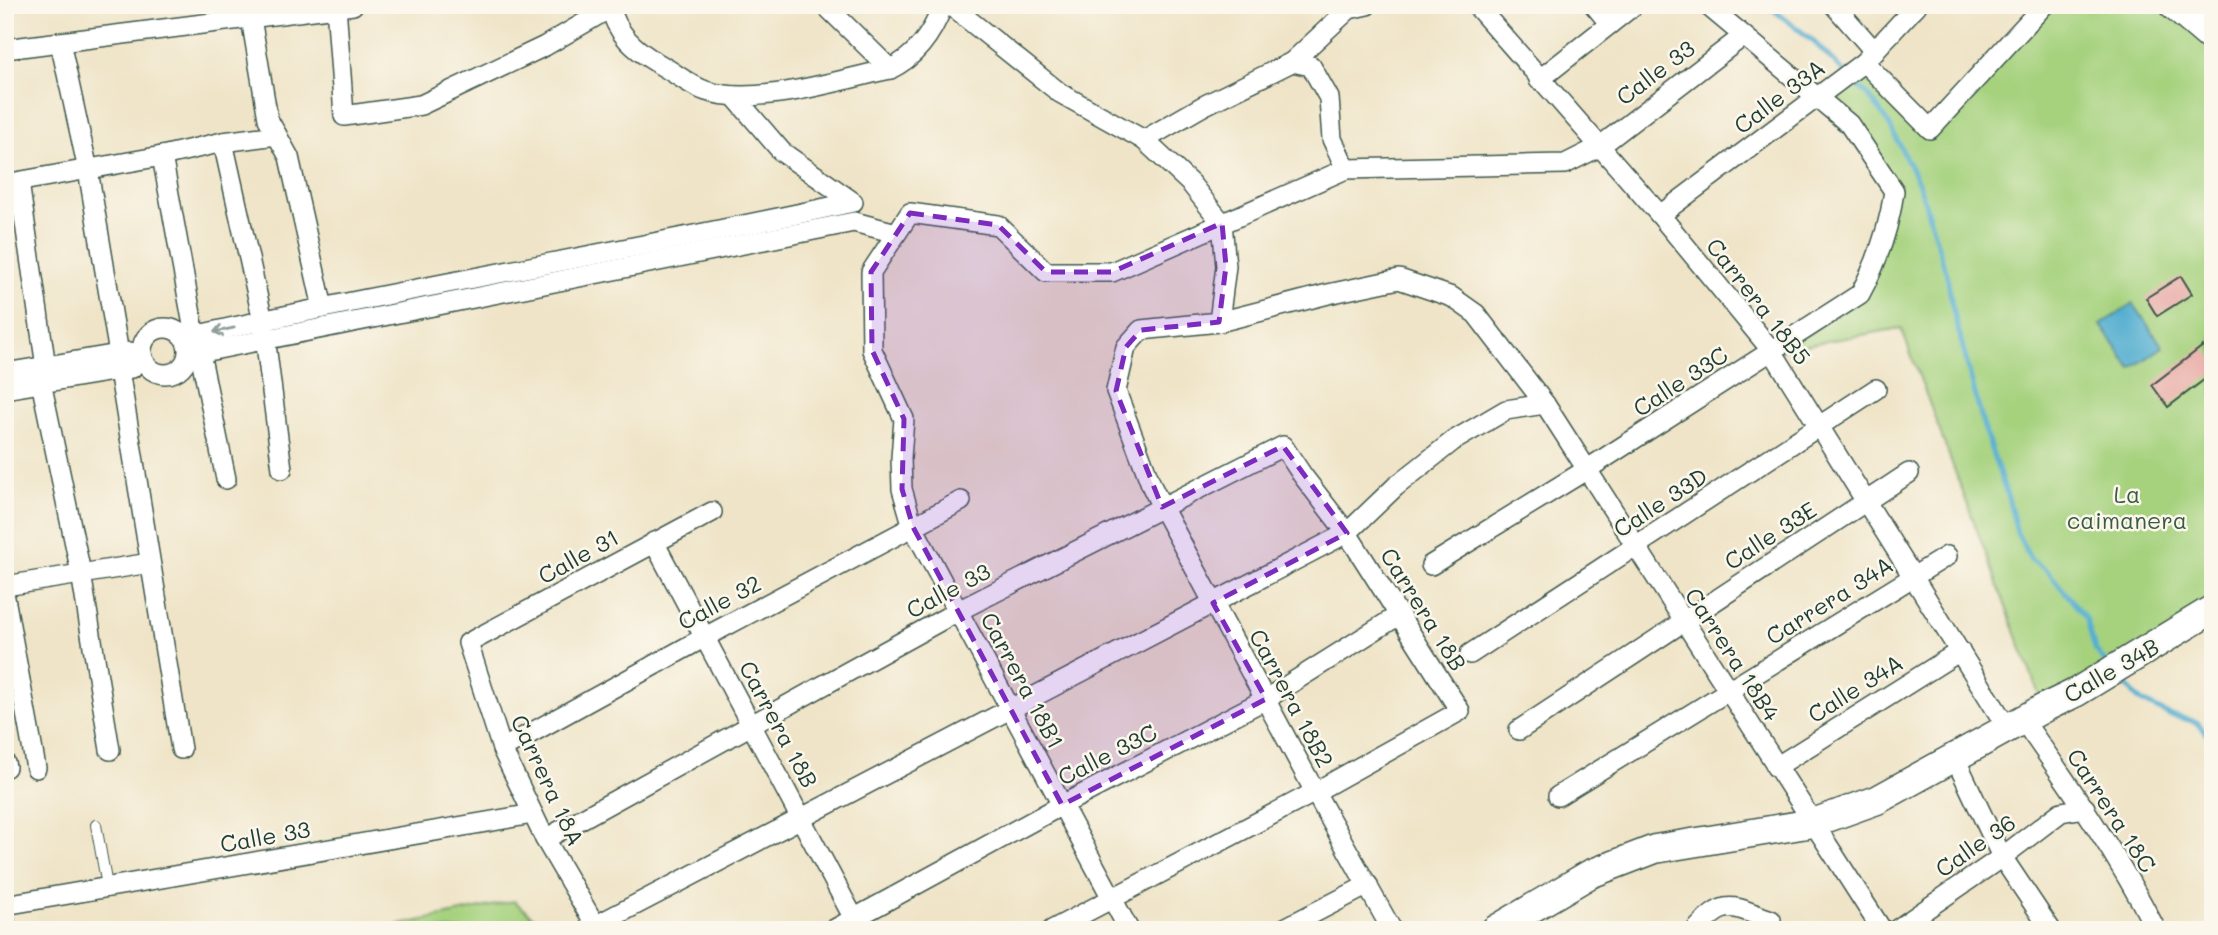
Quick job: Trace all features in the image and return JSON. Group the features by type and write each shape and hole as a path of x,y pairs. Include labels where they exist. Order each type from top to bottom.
{"main road":[{"path":"2188,7 2213,39"},
{"name":"Calle 34B","path":"1495,930 1590,874 1655,849 1813,823 1877,800 2075,693 2213,609"}],"street":[{"path":"825,5 890,69"},
{"path":"5,49 342,6 344,116 421,105 545,46 612,6 613,23 639,52 705,91 734,96 773,94 890,69 906,61 936,25 943,5"},
{"path":"950,5 1060,93 1144,141 1191,184 1222,223 1226,266 1219,322"},
{"path":"1144,141 1203,106 1292,62 1349,9 1367,5"},
{"name":"Carrera 18B5","path":"1476,5 1660,215 1772,351 1960,651 2016,724"},
{"path":"1594,5 1610,24"},
{"path":"1539,80 1634,5"},
{"path":"1707,5 1818,98"},
{"path":"1834,5 1869,57 1930,129 2044,5"},
{"name":"Calle 33A","path":"1660,215 1869,57 1917,5"},
{"path":"251,18 268,119 289,157 323,308"},
{"name":"Calle 33","path":"1346,169 1565,164 1598,146 1742,37"},
{"path":"60,42 88,170 181,749"},
{"path":"144,358 162,375 179,370 192,346 264,330 854,222 896,233 910,213 998,225 1046,272 1112,272 1346,169 1332,139 1329,97 1311,66 1292,62"},
{"path":"264,330 323,308 719,231 853,202 782,152 734,96"},
{"name":"Calle 33C","path":"1432,565 1586,470 1860,294 1875,268 1890,223 1894,191 1849,124 1818,98"},
{"path":"110,750 12,183 162,156 223,142 277,135"},
{"path":"223,142 264,330 282,469"},
{"path":"162,156 192,346 226,479"},
{"name":"Carrera 18B1","path":"896,233 871,272 872,350 904,419 902,489 913,527 1129,930"},
{"name":"Carrera 18B4","path":"1219,322 1399,279 1452,297 1476,314 1545,404 1882,930"},
{"name":"Carrera 18B2","path":"1219,322 1141,330 1126,347 1116,391 1162,507 1392,930"},
{"path":"144,358 147,336 159,329 174,329 192,346"},
{"path":"5,373 43,374 144,358"},
{"path":"5,389 43,374"},
{"name":"Calle 33D","path":"1470,654 1876,389"},
{"path":"597,928 801,818 1348,533 1395,487 1453,441 1506,410 1545,404"},
{"name":"Calle 33","path":"545,839 958,611 1283,446 1348,533"},
{"name":"Calle 33E","path":"1519,730 1909,473"},
{"name":"Calle 32","path":"502,749 961,501"},
{"name":"Calle 31","path":"468,643 712,512"},
{"name":"Carrera 18B","path":"1315,792 1460,711 1348,533"},
{"name":"Carrera 18B","path":"654,542 858,924"},
{"name":"Carrera 34A","path":"1558,796 1947,555"},
{"path":"5,586 150,563"},
{"path":"5,598 36,768"},
{"name":"Calle 33C","path":"833,930 858,924 1062,805 1266,699 1399,615"},
{"name":"Carrera 18A","path":"468,643 502,749 545,839 597,928"},
{"name":"Calle 34A","path":"1776,767 1960,651"},
{"name":"Carrera 18C","path":"2016,724 2085,808 2128,876 2156,930"},
{"path":"1955,758 2002,857 2051,930"},
{"path":"1052,930 1315,792"},
{"name":"Calle 36","path":"1896,930 2002,857 2061,812 2085,808"},
{"name":"Calle 33","path":"6,900 244,865 533,814"},
{"path":"1281,930 1368,885"},
{"path":"1696,930 1712,912 1728,906 1771,920"}],"lane":[{"path":"96,825 107,886"},
{"path":"6,900 11,930"}],"highlighted area":[{"path":"910,213 998,225 1046,272 1112,272 1222,223 1226,266 1219,322 1141,330 1126,347 1116,391 1162,507 1283,446 1347,533 1213,603 1266,699 1062,805 913,527 902,489 904,419 872,350 871,272"}],"green space":[{"name":"La caimanera","path":"2044,5 2173,5 2213,39 2213,606 2044,708 1901,328 1772,351 1860,294 1894,191 1818,98 1864,62 1930,129"},
{"path":"514,901 549,930 376,930"}],"water":[{"path":"2133,303 2163,347 2131,369 2101,325"}],"building":[{"path":"2181,276 2192,294 2157,316 2146,298"},
{"path":"2203,346 2213,359 2213,373 2168,407 2152,385"}],"waterway":[{"path":"1133,5 1157,5"},
{"path":"1767,5 1811,39 1844,72"},
{"path":"1851,79 1873,101 1890,126 1919,184 1947,275 1952,306 1985,432 2017,533 2031,560 2047,570 2086,618 2095,649 2107,664"},
{"path":"2118,677 2141,701 2169,715 2197,722 2213,741"}]}
